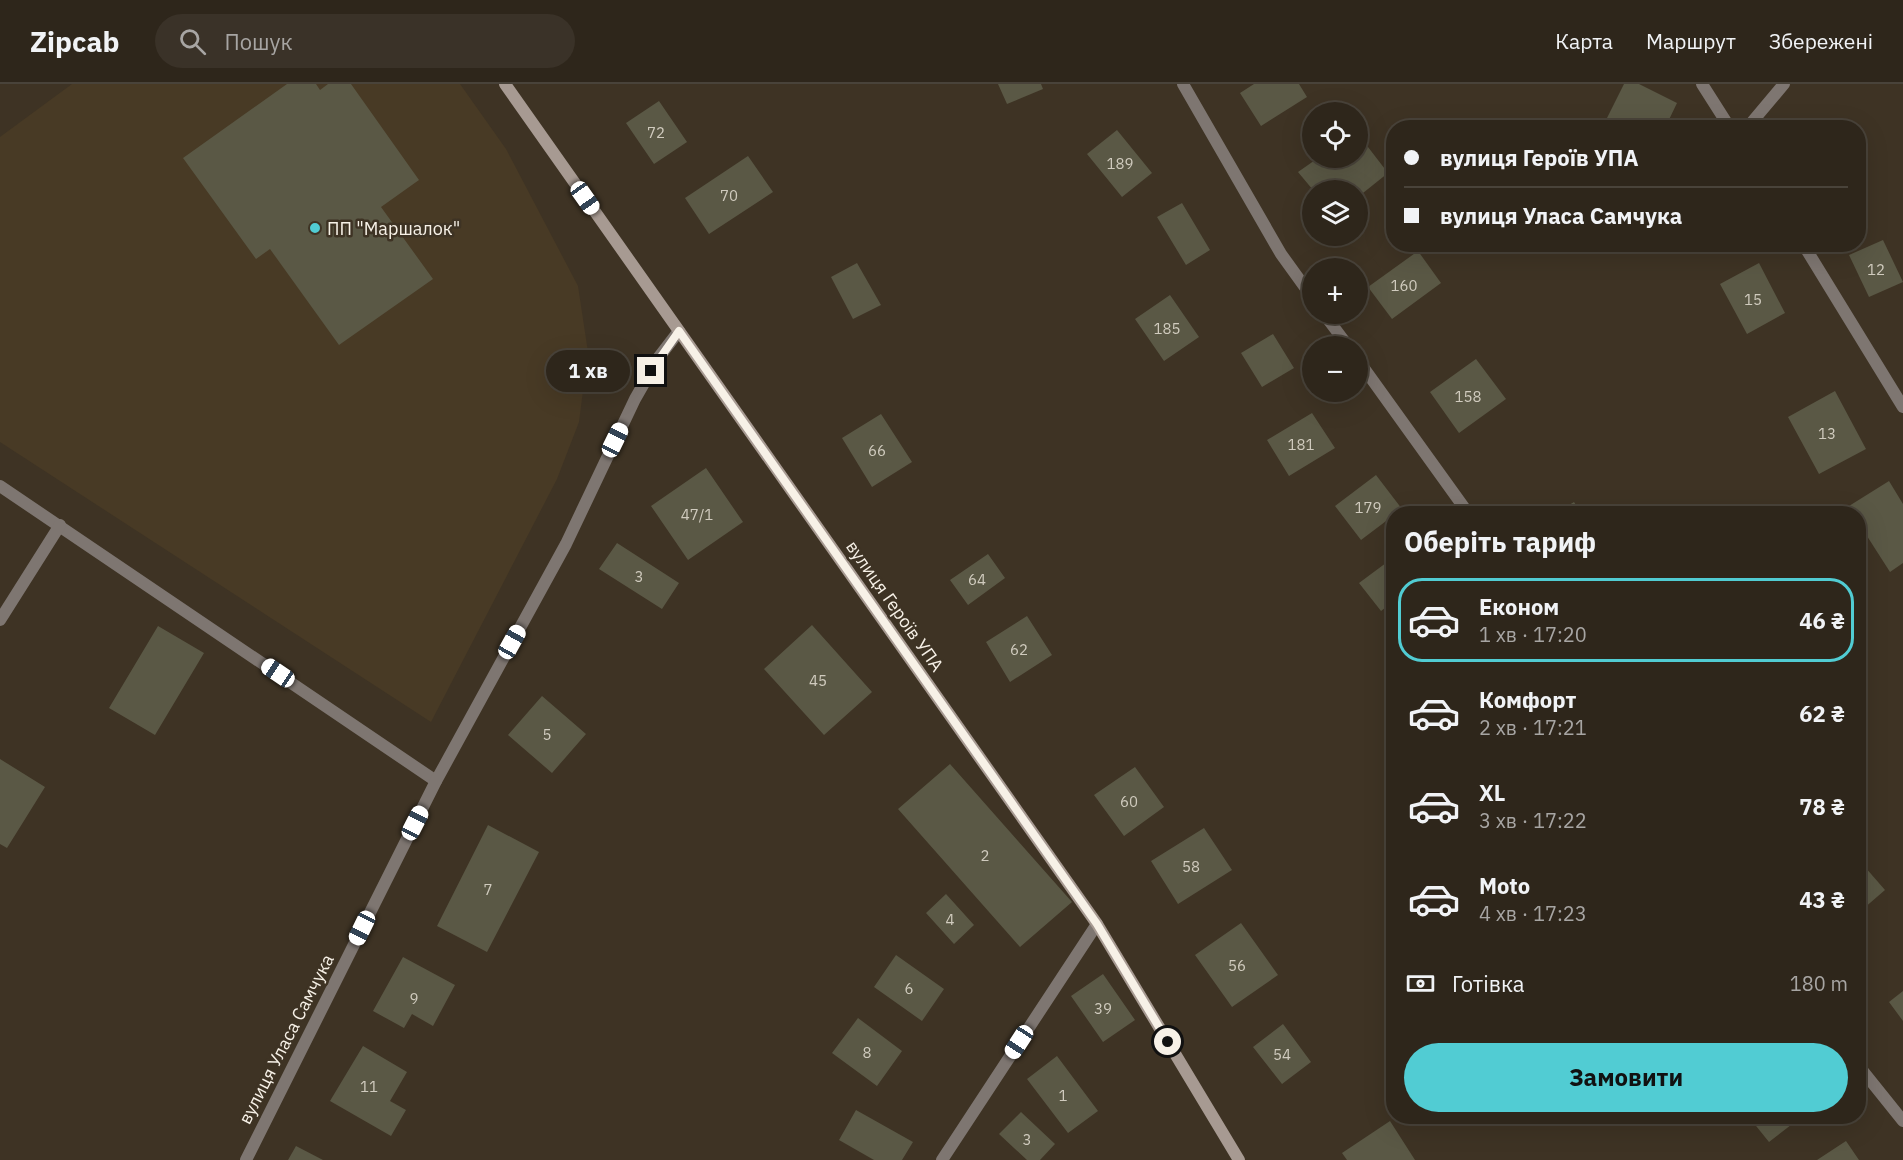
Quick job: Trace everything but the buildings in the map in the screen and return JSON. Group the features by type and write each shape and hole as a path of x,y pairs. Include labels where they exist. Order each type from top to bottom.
{"street":[{"name":"вулиця Героїв УПА","path":"505,84 1097,924 1239,1160"},
{"path":"1183,84 1281,254 1302,283"},
{"path":"1702,84 1725,120"},
{"path":"1754,120 1784,84"},
{"path":"1808,252 1903,407"},
{"name":"вулиця Уласа Самчука","path":"246,1160 436,780 566,544 635,399 659,357 679,331"},
{"path":"1368,374 1463,506"},
{"path":"0,486 436,780"},
{"path":"0,620 60,525"},
{"path":"942,1160 1097,924"},
{"path":"1866,1075 1903,1121"}],"shaded area":[{"name":"ПП \"Маршалок\"","path":"72,84 460,84 506,149 578,286 588,352 579,422 557,479 431,722 0,442 0,137"}],"place":[{"name":"ПП \"Маршалок\"","path":"315,228"}],"route":[{"path":"651,371 679,331 1097,924 1168,1042"}]}
